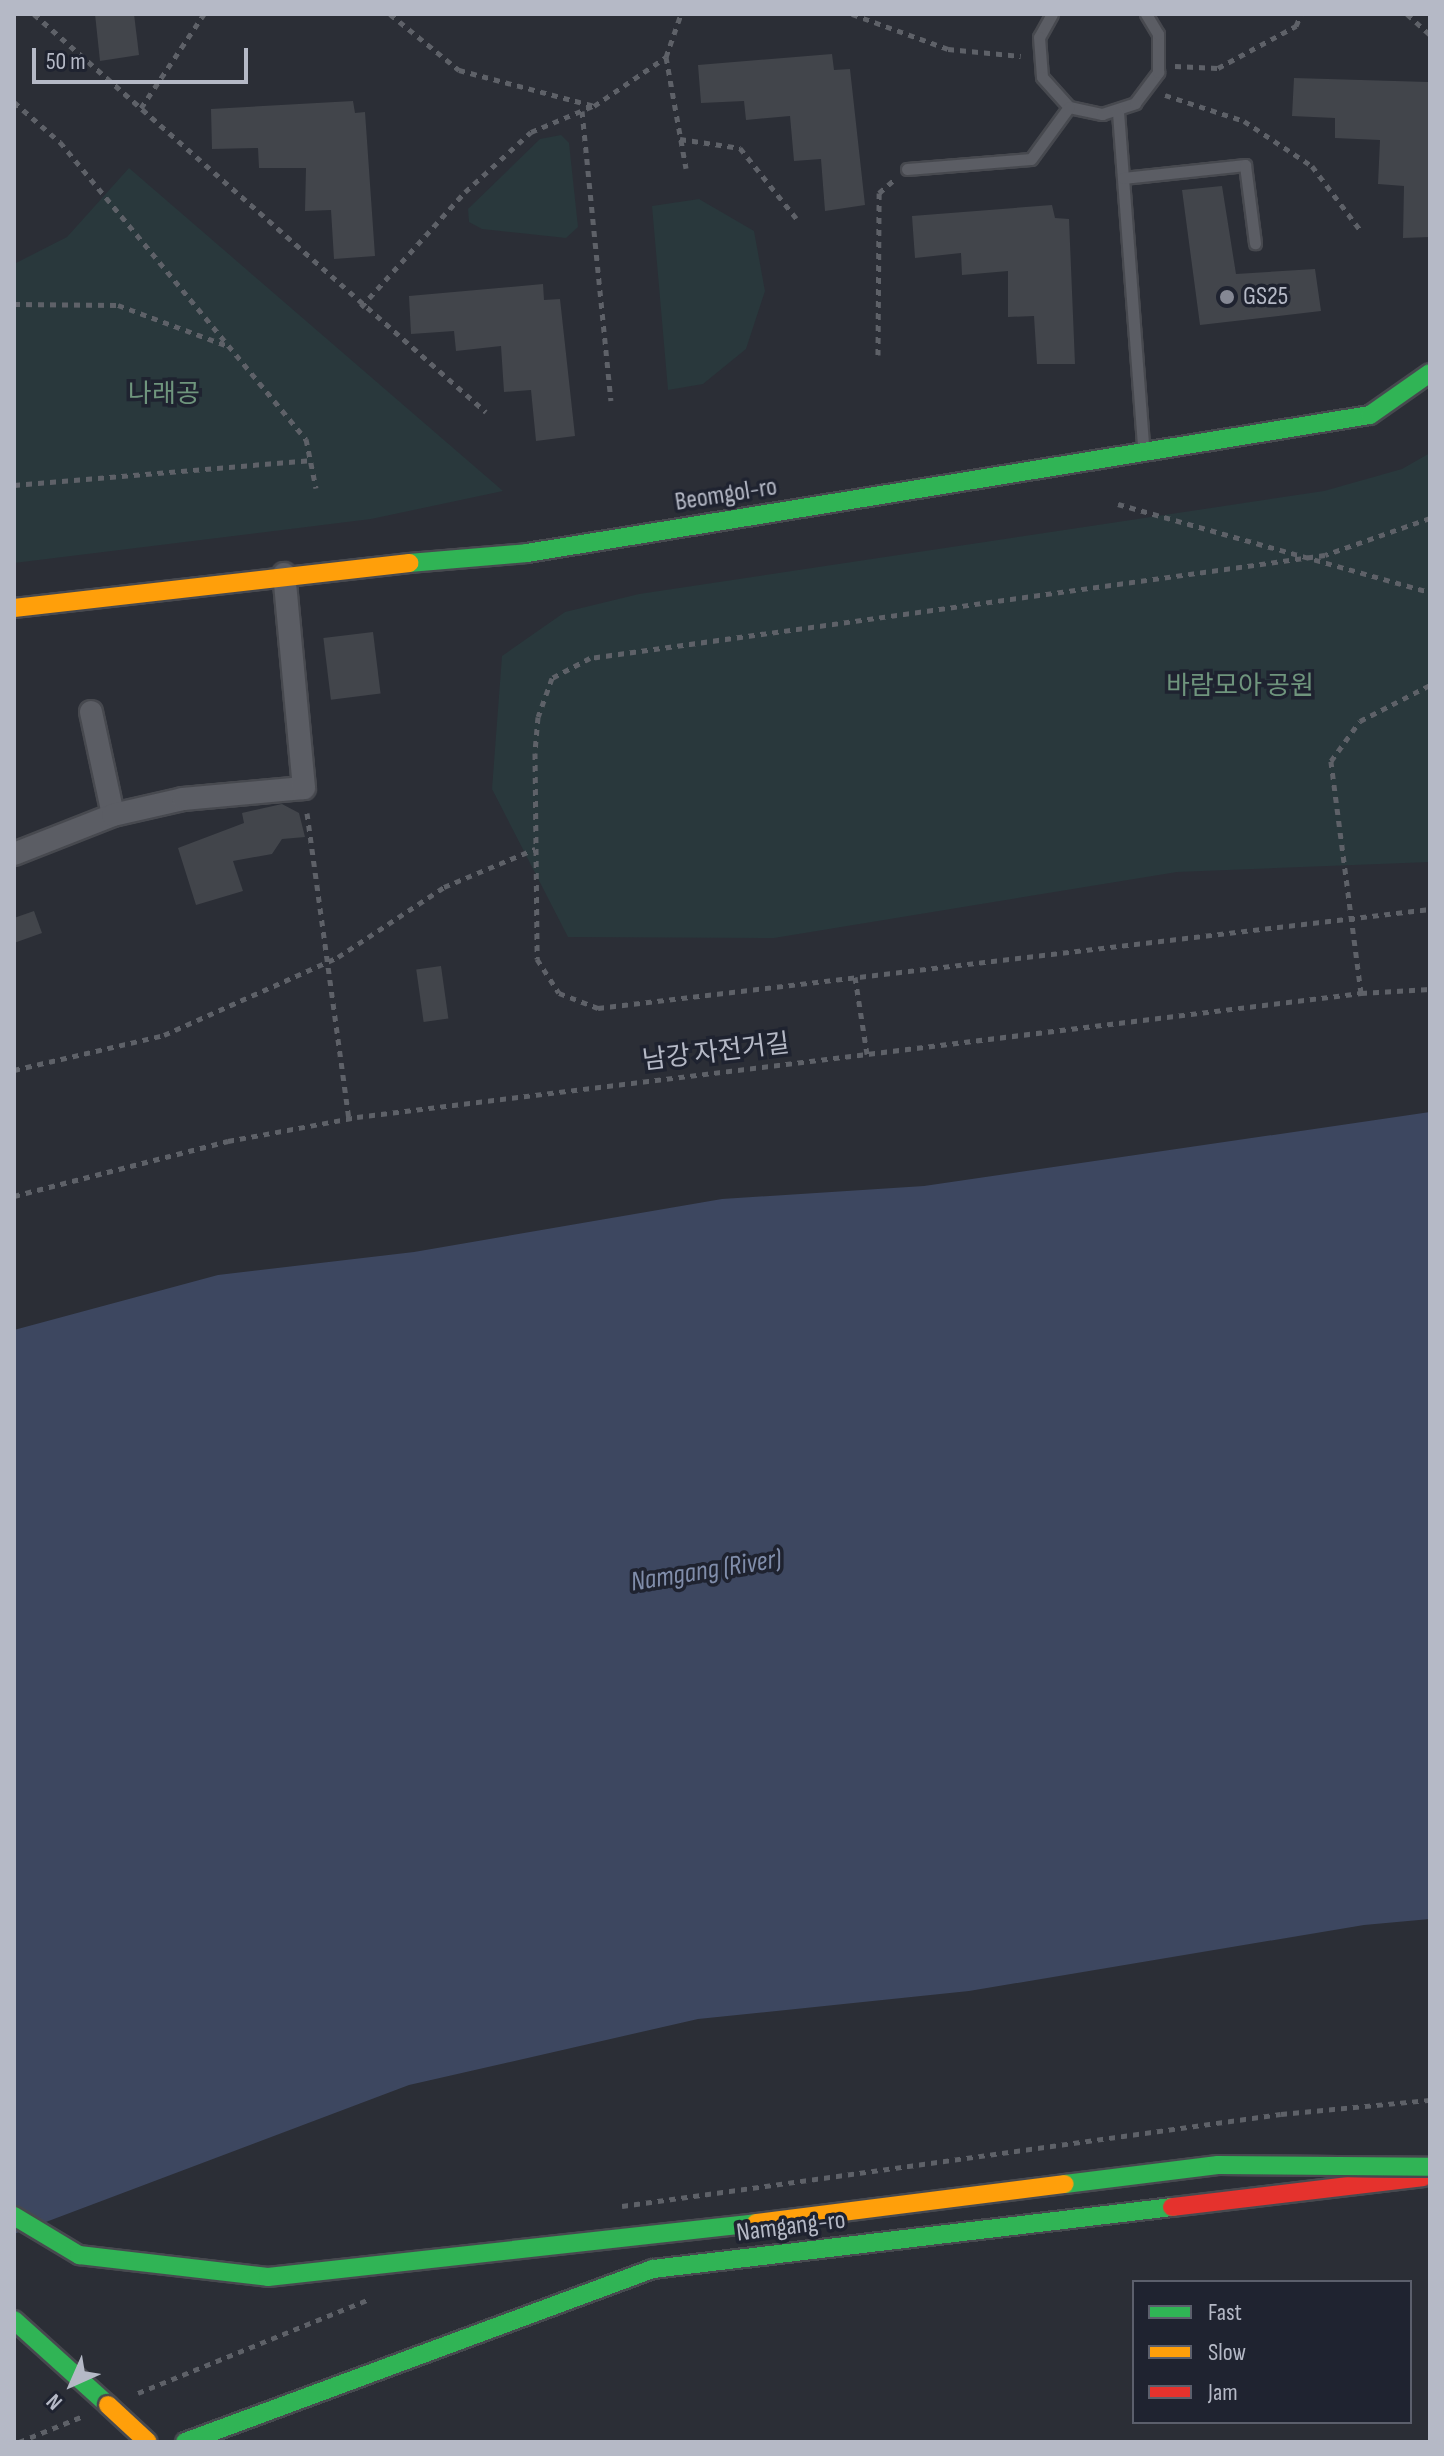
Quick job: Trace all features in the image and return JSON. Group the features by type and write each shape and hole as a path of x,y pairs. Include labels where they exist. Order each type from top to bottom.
{"street":[{"name":"Beomgol-ro","path":"14,608 284,574 527,553 1144,455 1370,415 1430,373"},
{"path":"14,854 113,815 183,799 304,788 284,574"},
{"path":"91,712 113,815"},
{"path":"14,2216 79,2255 268,2277 587,2244 1218,2165 1430,2167"},
{"name":"Namgang-ro","path":"192,2441 653,2269 1430,2176"},
{"path":"14,2320 148,2442"}],"lane":[{"path":"1052,14 1039,37 1038,57 1053,94 1069,107 1102,114 1118,112 1149,89 1158,66 1158,34 1146,14"},
{"path":"907,169 1031,159 1069,107"},
{"path":"1118,112 1144,455"},
{"path":"1123,178 1245,165 1255,243"}],"path":[{"path":"34,14 361,307 486,412"},
{"path":"141,108 204,14"},
{"path":"390,14 459,70 594,106"},
{"path":"681,14 666,57 686,168"},
{"path":"852,14 948,49 1038,57"},
{"path":"1158,66 1218,68 1296,26 1301,14"},
{"path":"1407,14 1430,35"},
{"path":"361,307 465,192 531,132 594,106 666,57"},
{"path":"1149,89 1244,121 1312,166 1361,231"},
{"path":"14,102 60,142 306,439 316,488"},
{"path":"582,111 611,401"},
{"path":"680,139 740,148 796,218"},
{"path":"878,355 879,193 907,169"},
{"path":"14,304 118,305 229,346"},
{"path":"14,485 310,460"},
{"path":"1118,504 1300,558 1430,592"},
{"path":"1430,518 1325,555 590,658 552,678 538,717 535,849 537,959 559,993 598,1008 1430,909"},
{"path":"1361,993 1331,761 1360,721 1430,685"},
{"path":"304,788 349,1119"},
{"path":"14,1070 164,1035 326,963 444,887 535,849"},
{"path":"855,977 867,1054"},
{"name":"남강 자전거길","path":"14,1196 228,1141 349,1119 1361,993 1430,989"}],"green space":[{"path":"561,135 569,143 578,227 566,238 482,229 469,222 468,209 540,139"},
{"name":"나래공","path":"129,168 503,491 371,519 14,563 14,264 67,237"},
{"path":"699,199 754,231 765,291 746,349 703,384 668,390 652,206"},
{"name":"바람모아 공원","path":"1430,453 1430,862 1177,872 774,938 568,937 492,789 502,656 565,612 639,594 1324,491 1402,469"}],"water":[{"name":"Namgang (River)","path":"1430,1112 1430,1919 1364,1925 969,1991 698,2019 409,2085 14,2234 14,1330 218,1275 414,1252 722,1199 924,1186"}],"building":[{"path":"95,14 134,14 139,55 100,61"},
{"path":"832,54 834,70 850,69 865,205 825,211 821,159 794,161 790,116 746,120 744,101 701,103 698,65"},
{"path":"1294,78 1428,82 1430,237 1403,238 1404,186 1378,184 1380,140 1335,138 1335,118 1292,116"},
{"path":"353,101 355,113 365,112 375,256 334,259 331,210 305,211 306,168 259,168 258,148 212,149 211,109"},
{"path":"1222,186 1236,274 1315,269 1321,311 1200,325 1182,190"},
{"path":"1052,205 1055,218 1069,219 1075,364 1037,364 1034,316 1008,317 1008,271 962,275 961,253 915,258 912,216"},
{"path":"543,284 544,300 560,299 575,436 536,441 531,390 504,392 501,346 456,351 454,331 411,334 409,296"},
{"path":"373,632 381,694 331,700 323,638"},
{"path":"282,804 299,813 305,837 282,839 272,854 233,861 243,891 196,905 178,848 244,823 242,813"},
{"path":"34,911 42,933 14,943 14,918"},
{"path":"441,966 448,1018 424,1022 416,969"}],"traffic: fast":[{"path":"409,563 527,553 1370,415 1430,373"},
{"path":"1065,2184 1218,2165 1430,2167"},
{"path":"185,2442 653,2269 1172,2207"},
{"path":"14,2216 79,2255 268,2277 756,2223"},
{"path":"14,2320 108,2405"}],"traffic: slow":[{"path":"14,608 409,563"},
{"path":"756,2223 1065,2184"},
{"path":"108,2405 148,2442"}],"traffic: jam":[{"path":"1172,2207 1423,2177"}],"place":[{"name":"GS25","path":"1227,297"}]}
